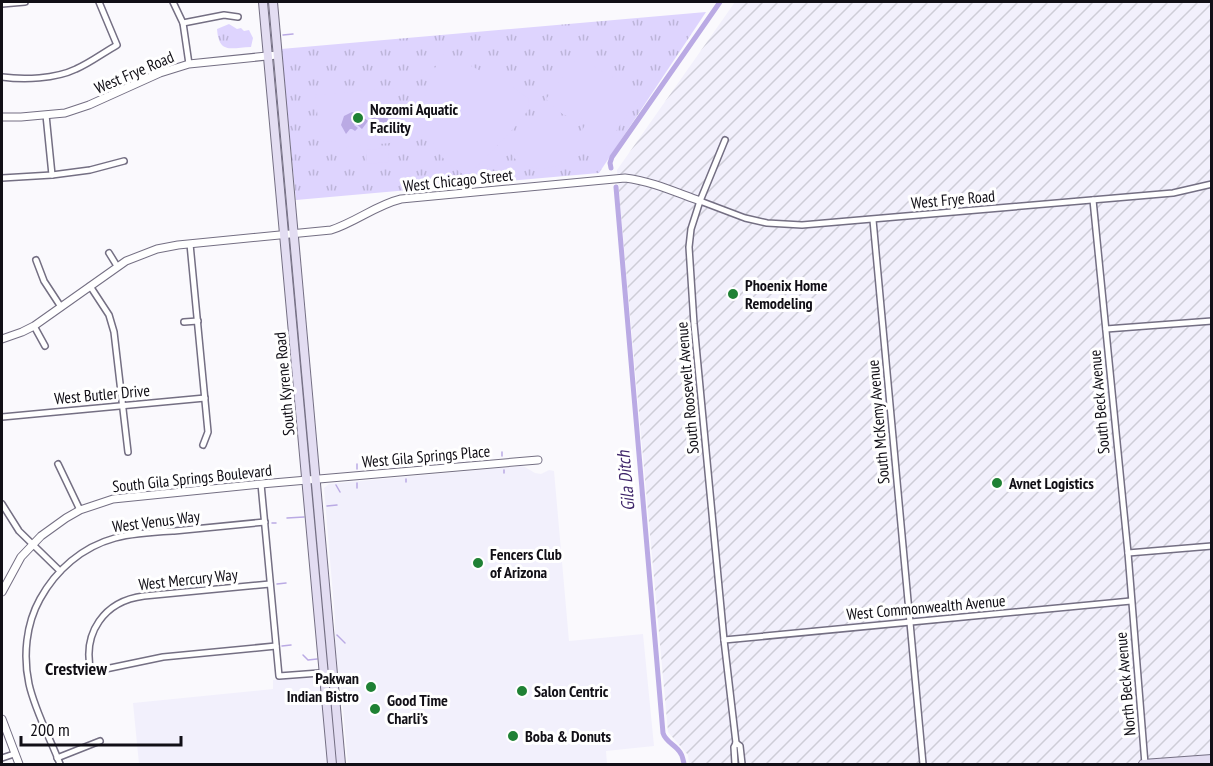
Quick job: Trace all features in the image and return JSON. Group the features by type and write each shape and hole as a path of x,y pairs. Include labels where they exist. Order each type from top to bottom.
{"main road":[{"name":"South Kyrene Road","path":"263,2 273,56 294,234 316,479 332,765"},
{"name":"South Kyrene Road","path":"273,2 273,56 284,235 307,480 328,672 339,734 341,765"},
{"path":"331,752 339,734"},
{"path":"1145,764 1212,759"}],"street":[{"path":"2,4 25,2"},
{"path":"2,77 20,79 46,77 74,70 117,45 99,2"},
{"path":"173,2 183,23 189,64"},
{"path":"183,23 224,15 238,16"},
{"name":"West Frye Road","path":"2,117 65,113 89,105 151,77 189,64 273,56"},
{"path":"46,116 52,175"},
{"name":"South Roosevelt Avenue","path":"725,140 700,201 691,229 689,247 724,640 736,743"},
{"path":"2,178 90,170 124,161"},
{"name":"West Chicago Street","path":"2,339 34,326 117,266 157,249 319,232 342,226 378,206 410,197 609,179 638,180 700,201"},
{"name":"West Frye Road","path":"700,201 745,218 767,223 802,225 1173,193 1212,184"},
{"name":"South Beck Avenue","path":"1093,200 1131,601"},
{"name":"South McKemy Avenue","path":"873,220 923,765"},
{"path":"190,244 208,432 203,445"},
{"path":"109,253 117,266"},
{"path":"36,260 44,281 61,307"},
{"path":"90,286 109,315 114,332 128,452"},
{"path":"184,322 198,321"},
{"path":"1106,330 1212,321"},
{"path":"34,326 45,346"},
{"name":"West Butler Drive","path":"2,417 205,398"},
{"name":"West Gila Springs Place","path":"316,479 538,460"},
{"path":"58,464 80,510"},
{"name":"South Gila Springs Boulevard","path":"2,592 21,557 50,528 80,510 102,502 125,497 316,479"},
{"path":"261,484 279,676 328,672"},
{"path":"2,504 20,531 60,571"},
{"name":"West Venus Way","path":"60,765 33,695 27,668 28,634 36,607 47,587 60,571 88,548 115,538 265,522"},
{"path":"1128,553 1212,546"},
{"name":"West Mercury Way","path":"270,584 130,598 105,614 91,638 88,654 91,672 163,657 276,646"},
{"name":"West Commonwealth Avenue","path":"724,640 1131,601"},
{"name":"North Beck Avenue","path":"1131,601 1145,764"},
{"path":"2,719 19,765"},
{"path":"57,758 100,741"},
{"path":"735,765 734,747 736,743 740,746 742,765"},
{"path":"2,758 14,754"}],"shaded area":[{"path":"735,2 1211,2 1211,764 689,764 688,755 668,732 617,170"},
{"path":"352,112 368,121 362,129 355,123 354,125 358,128 355,131 350,129 346,134 341,125 344,116"},
{"path":"387,112 389,130 373,131 371,114"},
{"path":"520,466 541,474 549,470 554,471 569,641 643,634 654,746 606,751 607,764 348,764 335,644 324,488 329,484"},
{"path":"315,676 321,681 328,764 139,764 133,703 273,689 273,680"}],"green space":[{"path":"706,12 599,173 296,200 281,49"},
{"path":"229,24 237,29 249,30 253,38 251,47 227,48 223,46 217,29"},
{"path":"445,53 511,86 528,98 529,109 467,177 439,153 426,121 427,86 432,73"},
{"path":"582,60 640,95 603,151 579,135 589,119 565,115 555,109 546,99 575,61"},
{"name":"Nozomi Aquatic Facility","path":"394,88 400,142 338,148 337,141 321,142 315,95"},
{"path":"545,114 585,146 578,154 559,165 548,168 526,166 517,161 510,152 538,115"},
{"path":"388,148 389,162 367,164 366,150"}],"waterway":[{"name":"Gila Ditch","path":"611,168 612,157 720,2"},
{"path":"283,35 293,34"},
{"name":"Gila Ditch","path":"616,187 663,733 679,751 684,764"},
{"path":"357,464 357,469"},
{"path":"357,483 357,488"},
{"path":"336,485 340,492"},
{"path":"327,506 337,505"},
{"path":"287,518 304,517"},
{"path":"277,584 286,583"},
{"path":"337,635 345,643"},
{"path":"282,646 291,645"},
{"path":"303,655 308,660 317,659"}],"place":[{"name":"Nozomi Aquatic Facility","path":"358,118"},
{"name":"Phoenix Home Remodeling","path":"733,294"},
{"name":"Avnet Logistics","path":"997,483"},
{"name":"Fencers Club of Arizona","path":"478,563"},
{"name":"Pakwan Indian Bistro","path":"371,687"},
{"name":"Salon Centric","path":"522,691"},
{"name":"Good Time Charli’s","path":"375,709"},
{"name":"Boba & Donuts","path":"513,736"}],"district":[{"name":"Crestview","path":"76,669"}]}
